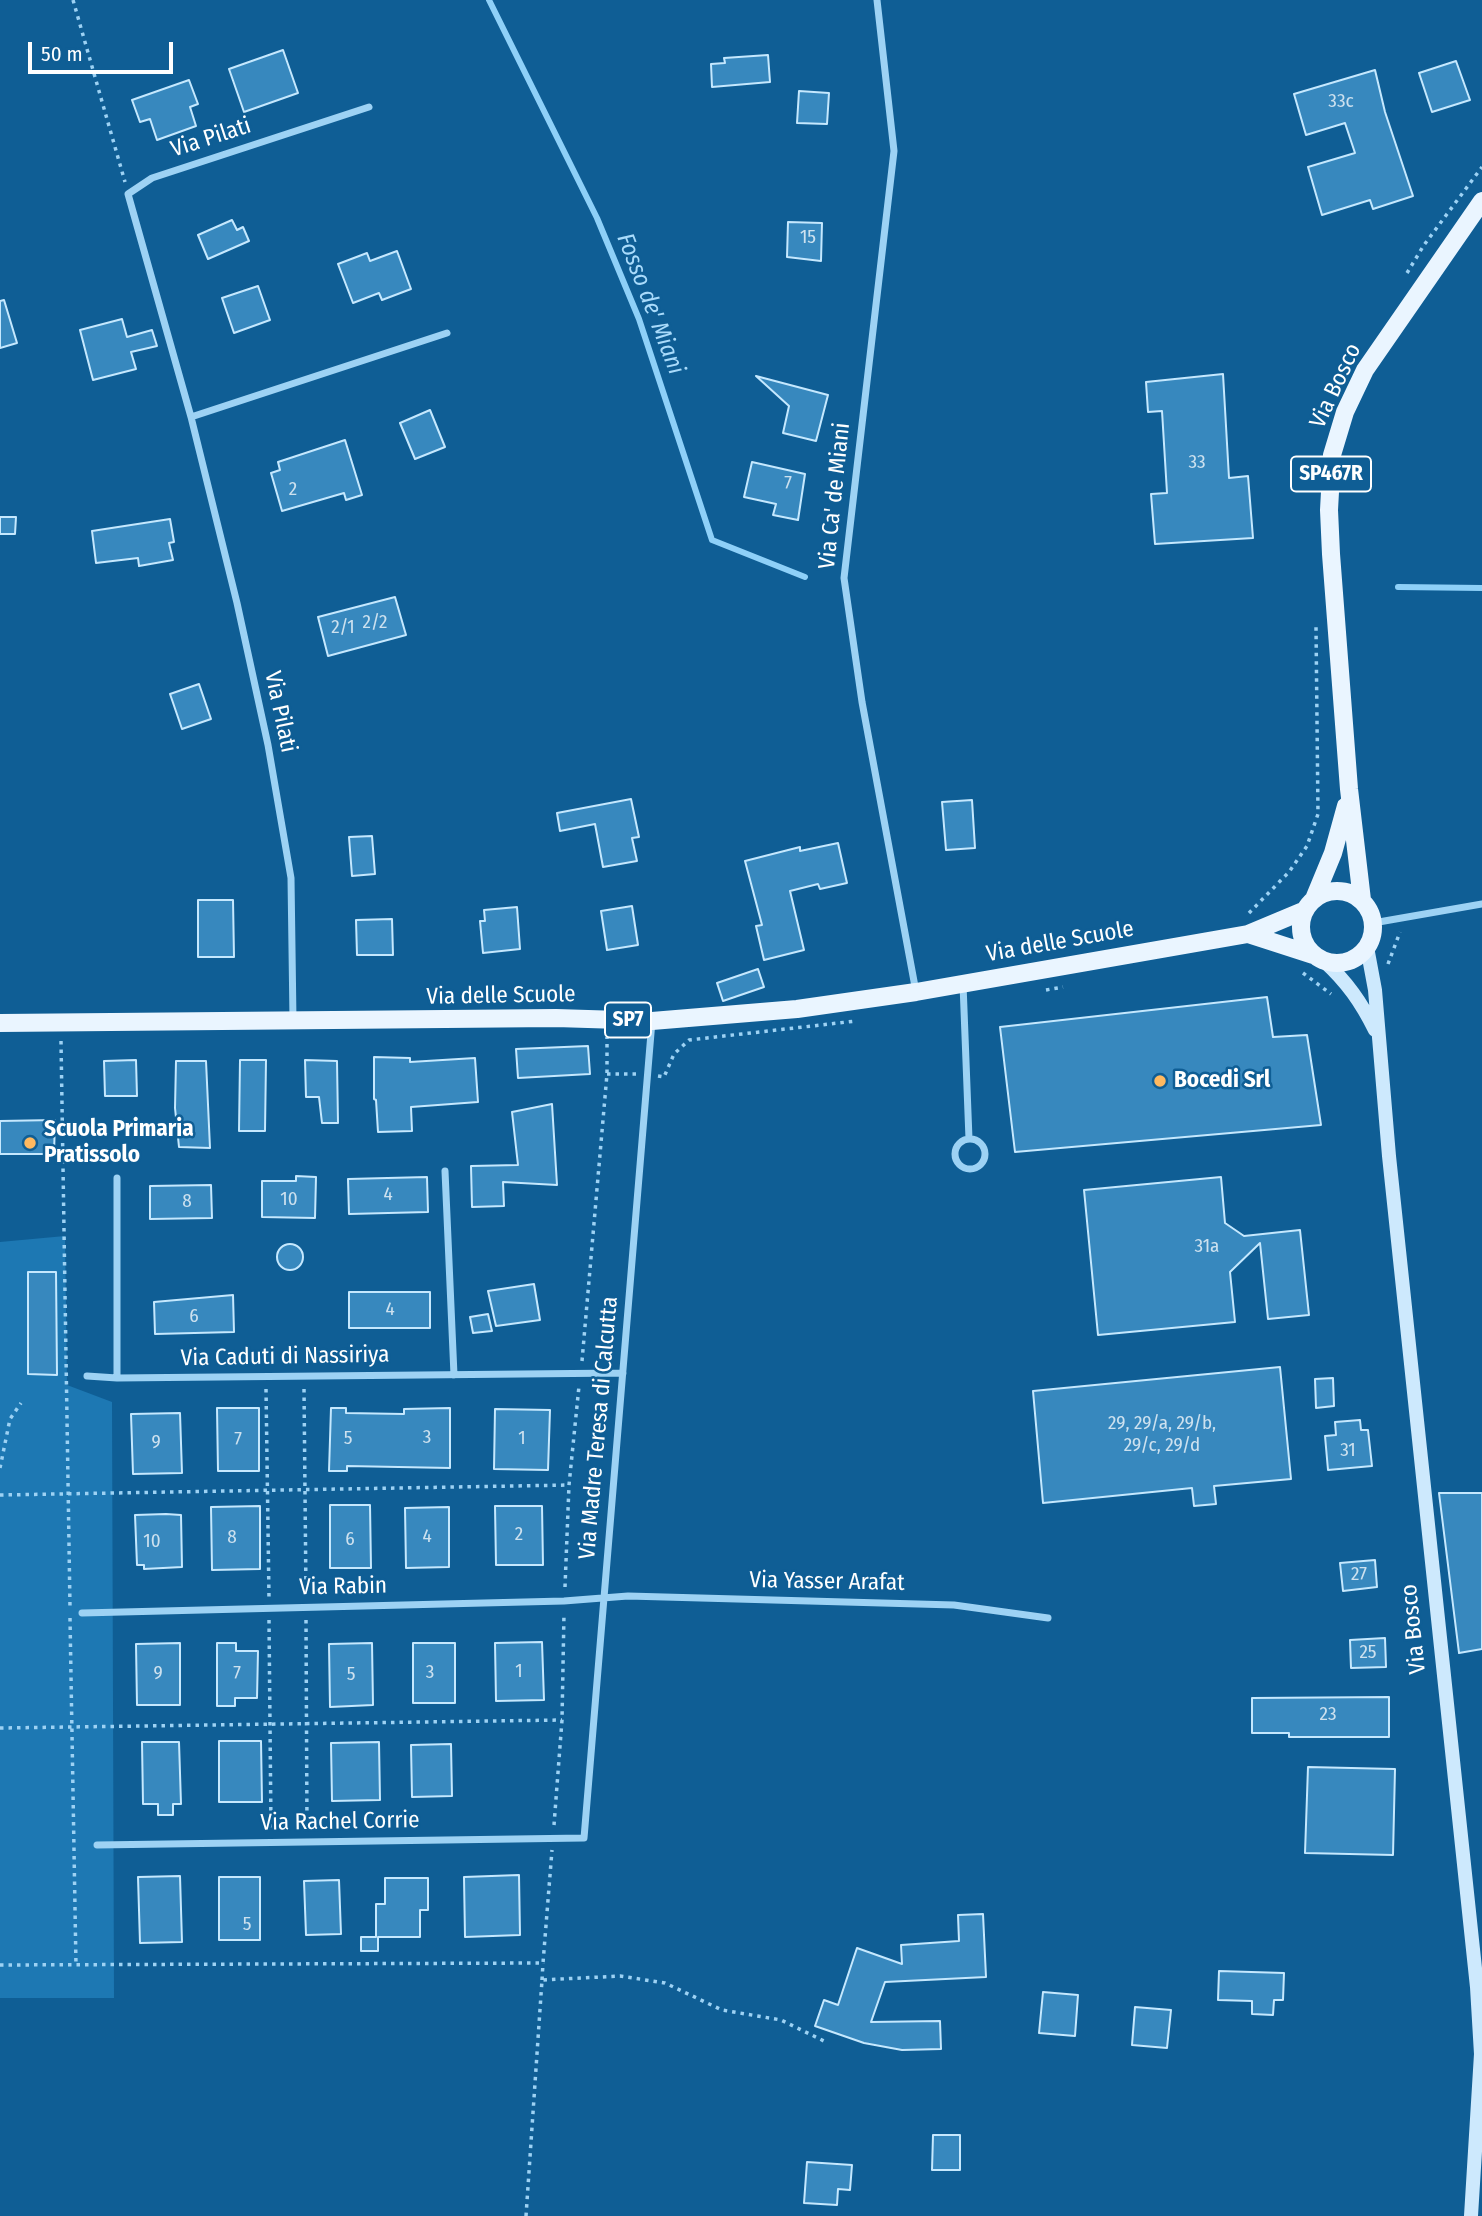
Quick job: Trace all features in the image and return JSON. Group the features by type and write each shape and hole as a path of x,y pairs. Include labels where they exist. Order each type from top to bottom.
{"main road":[{"name":"Via Bosco","path":"1471,2216 1481,2076 1477,1987 1450,1752 1379,1037 1367,947 1373,923 1362,900 1349,789 1329,521 1332,455 1345,412 1365,370 1482,201"},
{"name":"Via Bosco","path":"1349,789 1333,853 1309,905 1300,933 1318,958 1360,1000 1379,1037"},
{"path":"1309,905 1329,891 1340,891 1362,900"},
{"name":"Via delle Scuole","path":"0,1023 293,1020 652,1021 797,1009 916,992 1248,934 1309,905"},
{"name":"Via delle Scuole","path":"1248,934 1318,958"},
{"path":"1318,958 1348,962 1367,947"}],"street":[{"name":"Via Ca' de Miani","path":"877,0 894,151 844,578 862,702 916,992"},
{"name":"Via Pilati","path":"293,1020 291,878 237,603 191,417 128,194 152,178 369,107"},
{"path":"191,417 447,333"},
{"path":"1373,923 1482,904"},
{"path":"963,984 969,1139"},
{"name":"Via Madre Teresa di Calcutta","path":"584,1838 652,1021"},
{"path":"969,1139 982,1145 985,1154 977,1166 968,1168 959,1164 955,1156 957,1146 969,1139"},
{"path":"445,1171 454,1375"},
{"path":"117,1178 117,1378"},
{"name":"Via Caduti di Nassiriya","path":"87,1376 117,1378 623,1373"},
{"name":"Via Rabin","path":"82,1613 564,1601 604,1597"},
{"name":"Via Yasser Arafat","path":"604,1597 954,1605 1048,1618"},
{"name":"Via Rachel Corrie","path":"97,1844 584,1838"}],"path":[{"path":"73,0 128,194"},
{"path":"1388,971 1388,961 1403,927"},
{"path":"1293,965 1337,999"},
{"path":"61,1041 76,1966"},
{"path":"526,2216 562,1720 569,1485 607,1073"},
{"path":"0,1468 9,1419 21,1404"},
{"path":"0,1495 569,1485"},
{"path":"0,1728 562,1720"},
{"path":"0,1965 543,1963"},
{"path":"542,1980 620,1976 664,1983 722,2010 781,2020 826,2042"}],"shaded area":[{"path":"65,1236 67,1385 112,1402 114,1998 0,1998 0,1242"}],"building":[{"path":"283,50 298,93 244,112 229,69"},
{"path":"768,55 770,82 712,87 711,64 725,63 724,58"},
{"path":"1456,61 1470,100 1432,112 1419,73"},
{"path":"1375,70 1385,112 1413,196 1373,209 1370,200 1322,215 1308,167 1355,153 1345,123 1306,135 1294,94"},
{"path":"189,80 198,104 190,107 196,126 157,140 150,119 140,122 132,100"},
{"path":"799,91 829,93 827,124 797,123"},
{"path":"232,220 237,230 243,227 249,241 208,259 198,235"},
{"path":"788,222 822,223 821,261 787,257"},
{"path":"397,251 411,289 382,300 379,293 353,303 338,264 367,253 370,261"},
{"path":"258,286 270,320 234,333 222,298"},
{"path":"4,300 17,343 0,348 0,301"},
{"path":"122,319 127,337 152,330 157,346 131,352 136,369 93,380 80,330"},
{"path":"1223,374 1229,478 1248,476 1253,538 1155,544 1151,494 1167,493 1162,411 1148,412 1146,382"},
{"path":"756,376 828,395 816,441 783,433 789,406"},
{"path":"430,410 445,447 415,459 400,423"},
{"path":"345,440 362,495 346,500 344,493 282,511 271,473 280,470 278,462"},
{"path":"752,462 805,474 798,520 773,515 776,504 744,497"},
{"path":"0,517 16,517 15,534 0,534"},
{"path":"170,519 174,542 169,543 173,560 139,566 138,558 96,563 92,531"},
{"path":"395,597 406,635 328,656 318,617"},
{"path":"199,684 211,719 182,729 170,694"},
{"path":"631,799 639,837 632,838 637,861 603,867 595,824 560,831 557,813"},
{"path":"972,800 975,848 946,850 942,802"},
{"path":"372,836 375,874 352,876 349,837"},
{"path":"838,843 847,883 820,889 818,884 790,891 804,950 764,960 756,926 762,925 745,861 800,847 800,851"},
{"path":"198,900 233,900 234,957 198,957"},
{"path":"632,906 638,945 607,950 601,911"},
{"path":"517,907 520,949 483,953 480,921 485,921 484,910"},
{"path":"392,919 393,955 357,955 356,920"},
{"path":"758,969 764,987 723,1001 717,983"},
{"name":"Bocedi Srl","path":"1267,997 1273,1037 1307,1035 1321,1125 1015,1152 1000,1027"},
{"path":"588,1046 590,1074 518,1078 516,1049"},
{"path":"374,1057 410,1058 410,1062 475,1058 478,1102 411,1107 412,1131 378,1132 374,1099"},
{"path":"136,1060 137,1096 105,1096 104,1061"},
{"path":"240,1060 266,1060 265,1131 239,1131"},
{"path":"305,1060 337,1061 338,1123 322,1123 319,1097 306,1097"},
{"path":"176,1061 206,1061 210,1148 179,1147 175,1108"},
{"path":"552,1104 557,1185 503,1182 504,1206 472,1207 471,1166 518,1165 512,1112"},
{"path":"55,1120 54,1154 0,1154 0,1121"},
{"path":"296,1176 316,1177 315,1218 262,1217 262,1181 296,1181"},
{"path":"427,1177 428,1212 349,1214 348,1179"},
{"path":"1221,1177 1225,1223 1244,1236 1300,1230 1309,1315 1268,1319 1260,1243 1230,1272 1235,1322 1098,1335 1084,1190"},
{"path":"211,1185 212,1218 150,1219 150,1186"},
{"path":"290,1244 300,1247 303,1257 300,1267 290,1270 280,1267 277,1257 280,1247"},
{"path":"28,1272 56,1272 57,1375 28,1374"},
{"path":"534,1284 540,1320 496,1326 488,1291"},
{"path":"349,1292 430,1292 430,1328 349,1328"},
{"path":"233,1295 234,1332 155,1334 154,1302"},
{"path":"488,1314 492,1331 473,1333 470,1317"},
{"path":"1280,1367 1291,1479 1214,1486 1216,1504 1194,1506 1192,1488 1043,1503 1033,1391"},
{"path":"1333,1378 1334,1406 1316,1408 1315,1379"},
{"path":"217,1408 259,1408 259,1471 218,1471"},
{"path":"331,1408 346,1408 346,1413 404,1414 404,1409 450,1408 450,1468 347,1466 347,1471 329,1471"},
{"path":"495,1409 550,1410 548,1470 494,1469"},
{"path":"180,1413 182,1473 133,1474 131,1414"},
{"path":"1360,1420 1361,1430 1368,1430 1372,1466 1328,1470 1325,1436 1336,1435 1335,1422"},
{"path":"1439,1493 1482,1493 1482,1649 1459,1653"},
{"path":"330,1505 370,1505 371,1568 330,1568"},
{"path":"260,1506 260,1569 212,1570 211,1507"},
{"path":"495,1506 542,1506 543,1565 496,1565"},
{"path":"449,1507 449,1567 406,1568 405,1508"},
{"path":"135,1515 181,1515 182,1567 144,1569 144,1565 137,1565"},
{"path":"1375,1560 1377,1587 1343,1591 1340,1563"},
{"path":"1385,1638 1386,1667 1351,1668 1350,1640"},
{"path":"542,1642 544,1700 496,1701 495,1643"},
{"path":"180,1643 180,1705 137,1705 136,1644"},
{"path":"217,1643 236,1643 236,1651 258,1651 257,1698 235,1698 235,1706 217,1706"},
{"path":"372,1643 373,1705 330,1707 329,1644"},
{"path":"413,1643 455,1643 455,1703 413,1703"},
{"path":"1389,1697 1389,1737 1289,1737 1289,1733 1252,1733 1252,1698"},
{"path":"219,1741 261,1741 262,1802 219,1802"},
{"path":"142,1742 179,1742 181,1804 173,1804 173,1815 158,1815 158,1804 143,1804"},
{"path":"379,1742 380,1800 332,1801 331,1743"},
{"path":"451,1744 452,1796 412,1797 411,1745"},
{"path":"1308,1767 1395,1769 1393,1855 1305,1853"},
{"path":"519,1875 520,1935 465,1937 464,1877"},
{"path":"180,1876 182,1942 140,1943 138,1877"},
{"path":"219,1877 260,1877 260,1940 219,1940"},
{"path":"385,1878 428,1878 428,1910 420,1910 420,1937 378,1937 378,1951 361,1951 361,1937 376,1937 376,1904 385,1904"},
{"path":"339,1880 341,1934 306,1935 304,1881"},
{"path":"983,1914 986,1977 885,1982 871,2022 940,2021 941,2049 902,2050 864,2043 815,2026 824,2000 838,2005 857,1948 902,1964 901,1945 959,1941 958,1915"},
{"path":"1219,1971 1284,1973 1283,2000 1274,2000 1273,2015 1252,2014 1252,2001 1218,2000"},
{"path":"1043,1992 1078,1995 1075,2036 1039,2033"},
{"path":"1135,2007 1171,2010 1167,2048 1132,2045"},
{"path":"933,2135 960,2135 960,2170 932,2170"},
{"path":"807,2162 852,2165 850,2190 838,2189 837,2205 804,2203"}],"waterway":[{"name":"Fosso de' Miani","path":"489,0 597,218 639,319 712,540 805,577"},
{"name":"Fosso de' Miani","path":"1398,587 1482,588"}],"place":[{"name":"Bocedi Srl","path":"1160,1081"},
{"name":"Scuola Primaria Pratissolo","path":"30,1143"}]}
